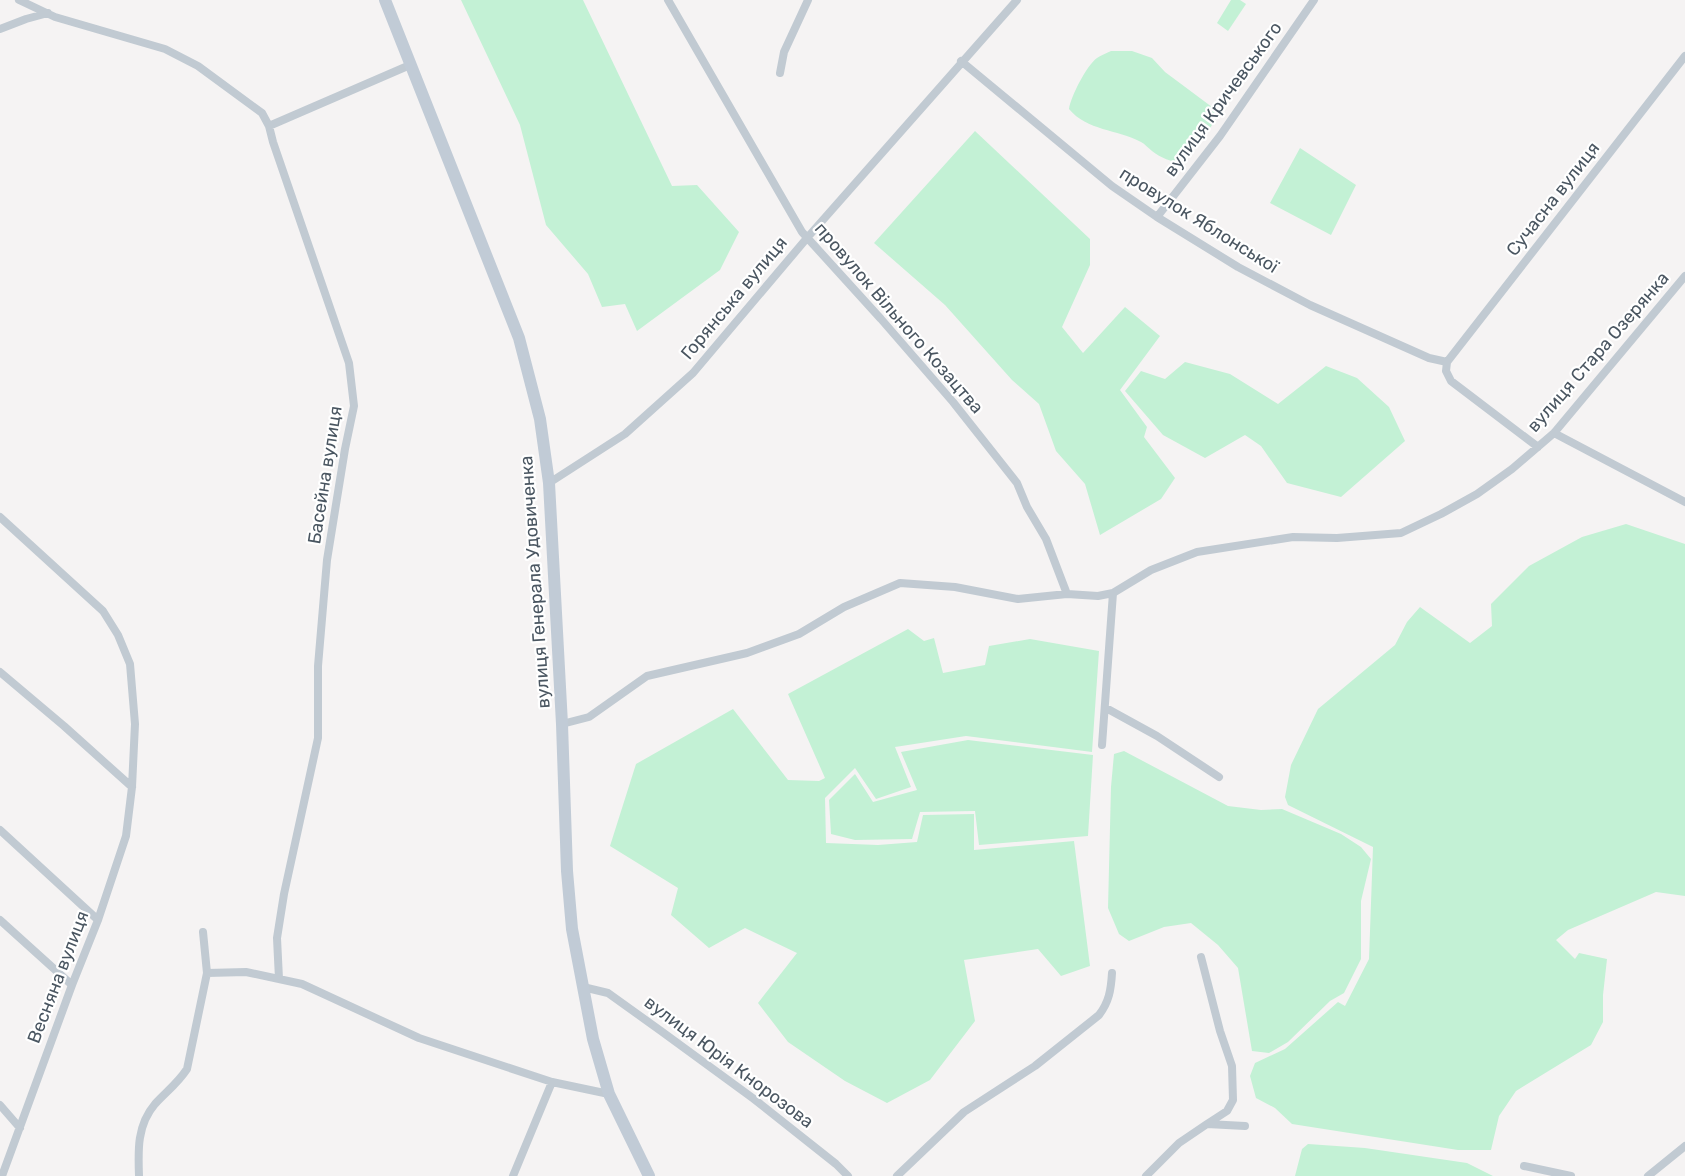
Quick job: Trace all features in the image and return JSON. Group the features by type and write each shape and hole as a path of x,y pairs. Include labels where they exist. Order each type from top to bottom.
{"main road":[{"name":"вулиця Генерала Удовиченка","path":"385,0 519,338 540,419 549,483 562,724 567,871 572,930 593,1039 609,1094 650,1176"}],"street":[{"name":"Басейна вулиця","path":"20,0 92,29 165,49 198,66 262,113 269,126 349,363 354,406 327,560 318,666 318,738 284,894 277,938 279,979"},
{"name":"провулок Вільного Козацтва","path":"668,0 807,238 946,393 1017,483 1027,507 1046,539 1067,594"},
{"path":"780,73 784,52 808,0"},
{"name":"Горянська вулиця","path":"549,483 625,434 693,373 807,238 1017,0"},
{"name":"вулиця Кричевського","path":"1157,217 1220,136 1314,0"},
{"path":"0,29 48,13"},
{"name":"Сучасна вулиця","path":"1447,362 1685,56"},
{"name":"провулок Яблонської","path":"961,61 1112,186 1157,217 1238,267 1310,305 1429,358 1447,362"},
{"path":"269,126 410,65"},
{"name":"вулиця Стара Озерянка","path":"562,724 589,717 647,676 758,649 799,634 844,607 900,583 955,587 1018,599 1067,594 1098,596 1113,593 1151,570 1197,552 1293,537 1337,538 1401,533 1477,494 1512,469 1554,433 1685,276"},
{"path":"1447,362 1446,371 1451,381 1538,447"},
{"path":"1554,433 1685,502"},
{"name":"Весняна вулиця","path":"0,517 104,611 118,635 130,664 135,724 132,787 126,836 98,920 2,1176"},
{"path":"1102,745 1113,593"},
{"path":"0,672 132,787"},
{"path":"1106,708 1157,736 1219,777"},
{"path":"0,830 98,920"},
{"path":"0,920 72,985"},
{"path":"140,1176 138,1155 141,1127 155,1104 180,1080 187,1069 207,973 203,932"},
{"path":"1146,1176 1179,1143 1227,1111 1233,1100 1232,1066 1220,1031 1201,957"},
{"path":"207,973 246,972 302,984 419,1038 552,1082 609,1094"},
{"path":"897,1176 964,1112 1035,1066 1099,1015 1106,1006 1110,994 1112,973"},
{"name":"вулиця Юрія Кнорозова","path":"583,987 608,993 754,1099 848,1176"},
{"path":"513,1176 552,1082"},
{"path":"0,1105 20,1128"},
{"path":"1207,1124 1245,1126"},
{"path":"1648,1176 1685,1146"},
{"path":"1524,1166 1571,1176"}],"green space":[{"path":"461,0 583,0 672,186 697,185 739,232 720,270 637,331 625,304 602,307 588,274 546,225 520,125"},
{"path":"1231,0 1240,0 1246,4 1228,31 1217,23"},
{"path":"1111,51 1132,51 1152,58 1165,72 1216,110 1218,116 1202,140 1182,163 1163,158 1132,138 1084,122 1069,109 1076,89 1089,67 1097,58"},
{"path":"975,131 1090,239 1090,265 1062,327 1083,353 1125,307 1160,336 1120,390 1147,427 1144,437 1175,478 1161,499 1100,535 1085,484 1056,451 1039,404 1012,380 945,305 874,243"},
{"path":"1300,148 1356,185 1331,235 1270,203"},
{"path":"1185,362 1230,374 1278,404 1326,366 1357,378 1389,407 1405,441 1341,497 1287,483 1261,446 1245,435 1205,458 1163,435 1125,391 1141,371 1165,379"},
{"path":"1626,524 1685,544 1685,896 1656,892 1568,930 1556,940 1575,959 1579,953 1607,959 1603,1022 1591,1045 1516,1091 1499,1116 1491,1150 1458,1150 1292,1124 1275,1108 1256,1098 1250,1076 1255,1063 1285,1049 1338,1002 1345,1006 1369,959 1373,847 1288,805 1285,797 1291,765 1318,709 1395,645 1407,622 1420,607 1470,643 1492,626 1491,604 1529,566 1582,537"},
{"path":"908,629 924,641 934,638 943,673 985,665 989,646 1030,639 1099,651 1092,752 966,736 895,747 911,787 876,799 855,768 825,798 826,843 878,845 917,842 923,815 974,814 974,850 1074,841 1090,966 1061,976 1038,949 964,960 975,1021 930,1080 887,1103 845,1081 788,1042 758,1003 797,953 745,928 709,948 671,915 678,888 610,846 636,764 733,709 788,780 819,781 825,778 788,694"},
{"path":"968,740 1093,755 1088,836 979,845 975,811 920,812 912,839 855,840 831,834 829,800 855,774 873,802 917,790 901,752"},
{"path":"1124,751 1228,806 1261,810 1282,809 1341,834 1361,847 1371,859 1361,901 1361,959 1344,993 1330,1001 1288,1042 1269,1053 1252,1051 1238,968 1218,945 1191,923 1164,927 1129,941 1119,934 1108,908 1111,787 1114,754"},
{"path":"1308,1144 1365,1148 1467,1163 1493,1176 1295,1176 1302,1149"}]}
